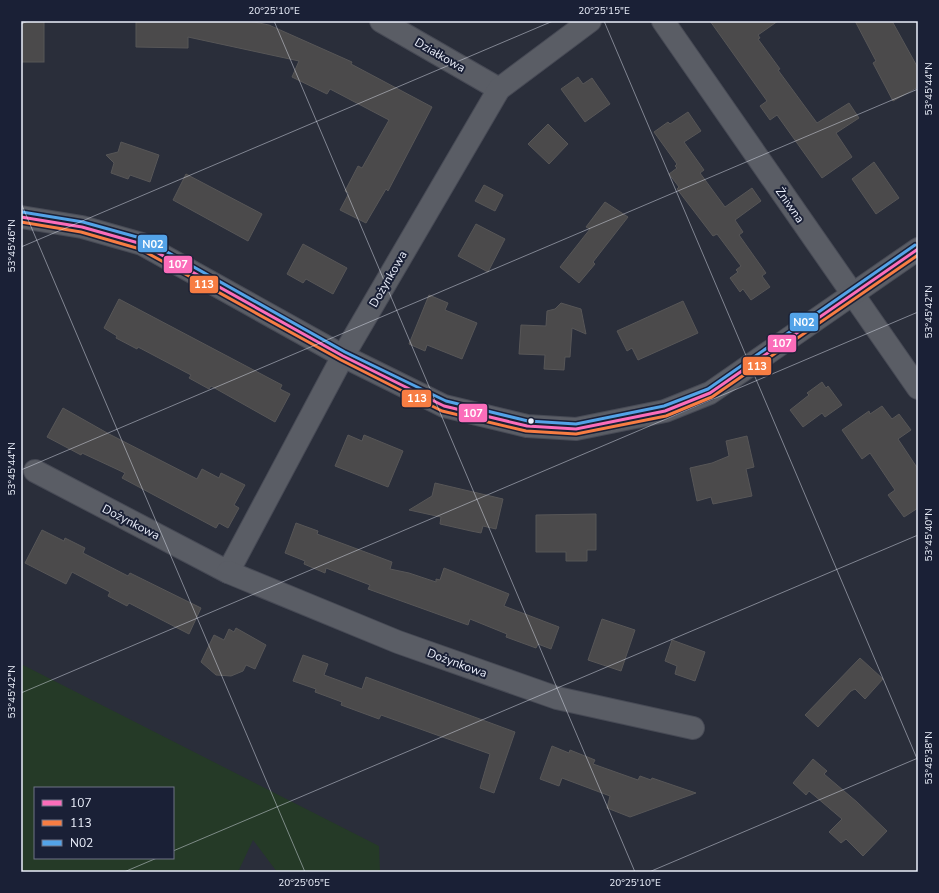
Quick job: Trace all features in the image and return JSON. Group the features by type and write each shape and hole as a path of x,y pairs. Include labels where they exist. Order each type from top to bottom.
{"street":[{"name":"Działkowa","path":"381,21 498,89"},
{"name":"Dożynkowa","path":"228,572 343,356 498,89 590,21"},
{"name":"Żniwna","path":"663,21 918,388"},
{"path":"21,217 82,227 142,244 343,356 444,406 527,426 576,429 665,411 710,393 918,249"},
{"name":"Dożynkowa","path":"34,471 228,572 398,642 558,698 694,728"}],"green space":[{"path":"21,664 379,846 380,872 277,872 253,840 238,872 21,872"}],"building":[{"path":"21,21 44,21 44,62 21,62"},
{"path":"136,21 249,21 269,25 352,62 351,64 432,107 388,191 386,189 366,223 340,210 349,193 345,191 358,166 362,168 389,120 330,89 327,94 292,77 299,61 188,37 188,48 136,47"},
{"path":"710,21 778,21 758,35 760,38 758,39 780,69 778,70 817,123 849,103 859,118 836,133 852,157 822,178 777,115 770,120 760,106 767,101"},
{"path":"855,21 892,21 918,68 918,87 893,101 873,63 876,61"},
{"path":"578,77 583,84 592,78 610,104 585,122 561,89"},
{"path":"688,112 701,131 684,142 704,170 700,173 725,207 752,188 761,201 735,220 743,232 739,235 766,273 762,276 770,287 751,300 743,289 740,292 730,278 738,272 736,270 741,266 717,234 713,236 677,189 679,187 669,174 677,168 675,166 677,164 654,132 668,122 670,124"},
{"path":"548,124 568,144 549,164 528,144"},
{"path":"121,142 159,155 150,182 130,175 128,179 111,173 114,163 106,155 118,152"},
{"path":"874,162 899,198 876,214 852,179"},
{"path":"186,174 262,214 248,241 173,200"},
{"path":"484,185 503,195 495,211 475,201"},
{"path":"605,202 628,217 593,262 595,264 579,283 560,267 590,229 586,227"},
{"path":"476,224 505,239 488,272 458,256"},
{"path":"303,244 347,268 333,294 306,279 303,283 287,274"},
{"path":"429,295 448,303 445,310 477,323 462,359 427,345 425,351 409,344"},
{"path":"119,299 282,385 280,389 290,394 275,422 211,386 209,389 189,378 191,375 138,347 137,349 116,338 117,336 104,328"},
{"path":"683,301 698,333 638,360 632,348 627,351 617,331"},
{"path":"561,303 581,309 586,334 572,328 570,357 565,357 564,370 544,369 545,355 519,354 521,325 546,326 547,311 555,309"},
{"path":"822,382 826,388 828,386 842,405 825,417 822,413 803,427 790,410 809,395 807,393"},
{"path":"882,406 892,419 899,414 911,430 898,439 918,469 918,508 904,517 888,495 895,490 870,453 862,459 842,430 869,411 870,414"},
{"path":"63,408 109,434 197,479 202,469 219,478 221,473 245,485 234,505 239,508 228,528 219,523 216,528 122,478 125,473 82,453 81,455 47,437"},
{"path":"348,435 362,441 364,435 403,451 388,487 335,466"},
{"path":"747,436 754,467 746,469 752,496 713,504 711,497 697,501 690,468 712,463 729,456 726,441"},
{"path":"435,483 503,499 496,529 483,526 481,533 471,531 440,524 441,517 409,510 432,496"},
{"path":"596,514 596,550 587,550 587,561 566,561 566,552 536,552 536,515"},
{"path":"296,523 318,531 317,534 392,562 390,569 409,573 436,582 436,579 440,580 444,568 509,594 504,606 559,627 551,649 538,644 536,648 506,637 507,634 470,619 468,625 368,589 370,585 326,568 325,573 304,564 305,561 285,553"},
{"path":"42,530 64,541 65,538 85,548 83,553 128,576 130,573 201,608 189,634 129,603 127,606 108,596 110,592 72,572 66,584 25,563"},
{"path":"602,619 635,630 621,671 588,660"},
{"path":"236,628 266,645 255,669 246,665 243,671 231,676 216,675 201,662 214,635 224,640 229,629 234,632"},
{"path":"672,640 705,652 695,681 675,674 677,666 665,661"},
{"path":"303,655 328,664 324,675 362,689 366,677 515,732 494,793 480,788 490,754 381,715 379,719 341,705 342,702 315,692 316,689 293,681"},
{"path":"860,658 883,679 865,699 855,689 851,691 818,727 805,715"},
{"path":"552,746 569,753 570,750 595,760 593,764 638,780 640,776 651,780 652,778 696,793 630,817 607,808 610,796 562,778 559,786 540,779"},
{"path":"813,759 827,771 824,774 857,802 887,831 863,856 846,839 841,843 829,832 842,819 809,791 806,795 793,783"}],"transit line":[{"name":"N02","path":"22,212 83,222 144,239 345,352 446,401 528,421 576,424 664,406 708,389 915,245"},
{"name":"107","path":"21,217 82,227 142,244 343,356 444,406 527,426 576,429 665,411 710,393 918,249"},
{"name":"113","path":"21,222 81,232 140,249 341,360 442,411 526,431 576,434 666,416 712,397 918,255"}]}
